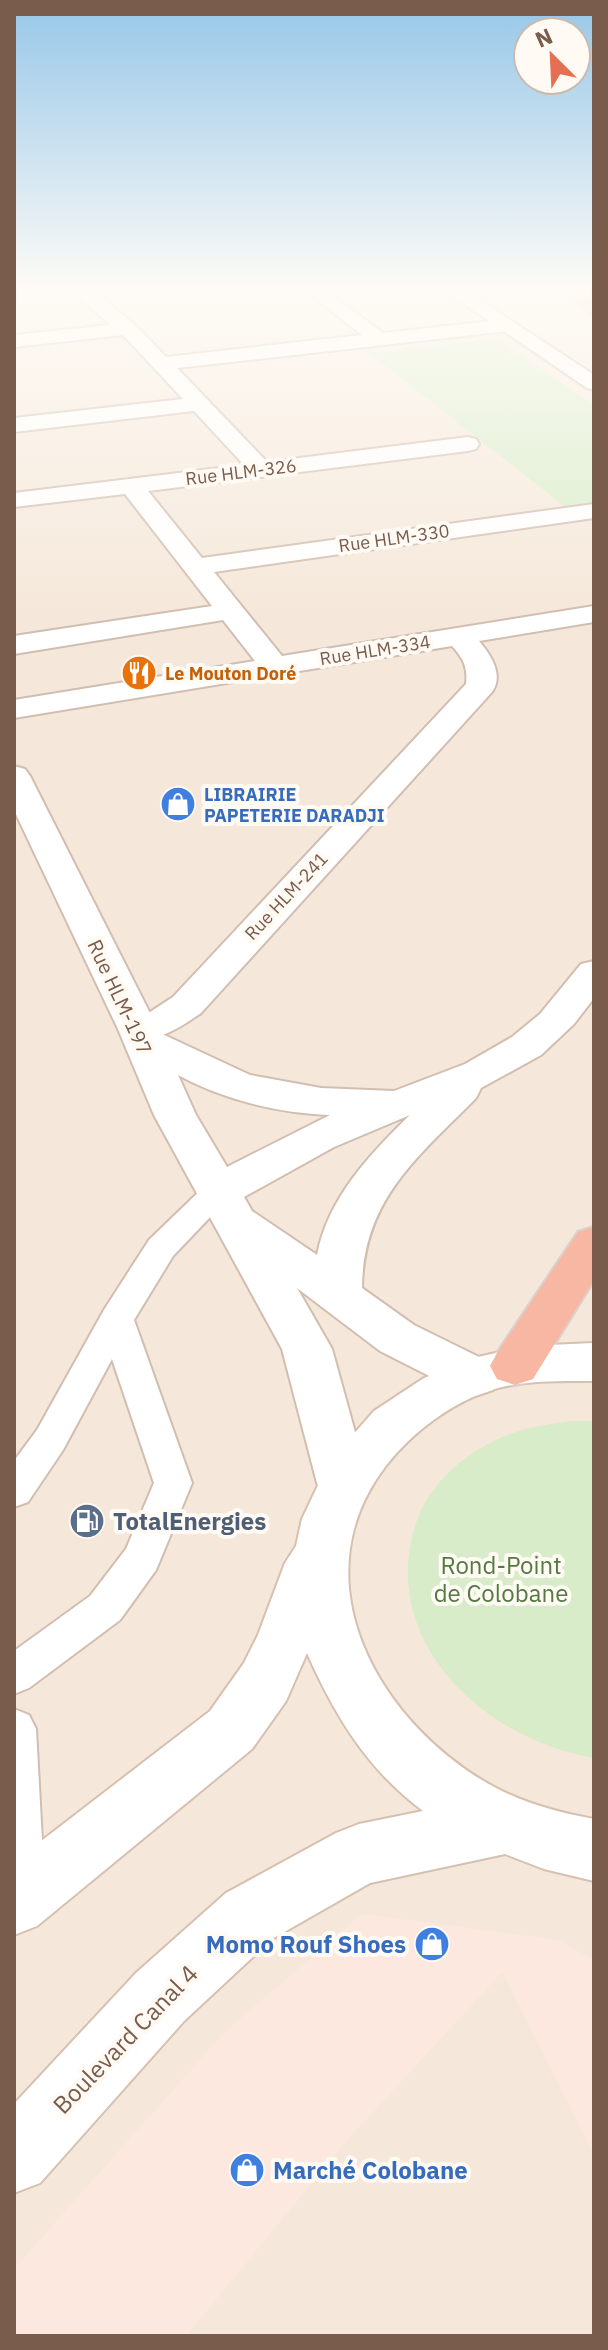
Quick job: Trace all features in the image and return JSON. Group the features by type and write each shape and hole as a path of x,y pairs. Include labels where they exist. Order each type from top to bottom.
{"highway":[{"path":"495,1372 594,1243"}],"street":[{"path":"192,397 261,469"},
{"path":"14,425 199,404"},
{"name":"Rue HLM-326","path":"14,500 468,444"},
{"path":"131,485 274,666"},
{"name":"Rue HLM-330","path":"195,567 594,511"},
{"path":"14,645 230,611"},
{"name":"Rue HLM-334","path":"14,709 594,614"},
{"name":"Rue HLM-241","path":"141,1035 187,1005 481,686 483,670 480,658 458,636"},
{"name":"Rue HLM-197","path":"14,776 141,1035 175,1115 307,1349 325,1407 334,1505"},
{"path":"495,1372 397,1338 224,1204 266,1163 355,1121 472,1078 518,1052 549,1028 594,972"},
{"path":"141,1035 215,1077 260,1091 360,1104 412,1100"},
{"path":"338,1295 342,1244 361,1201 395,1156 472,1078"},
{"path":"18,1900 231,1730 265,1682 286,1637 334,1505 362,1454 391,1425 426,1399 495,1372 594,1362"},
{"path":"334,1505 320,1561 321,1598 329,1636 349,1686 373,1723 412,1765 448,1793 505,1824 558,1844 594,1850"},
{"name":"Boulevard Canal 4","path":"14,2157 160,1997 249,1916 359,1855 505,1824"}],"lane":[{"path":"14,1491 50,1440 116,1319 161,1248 224,1204"},
{"path":"14,1675 105,1608 142,1558 173,1483 116,1319"},
{"path":"14,1729 18,1900"}],"shaded area":[{"path":"14,397 594,397 594,2336 14,2336"},
{"path":"362,1914 557,1940 594,1960 594,2154 502,1972 346,2141 186,2336 14,2336 14,2269 225,2032"}],"green space":[{"path":"425,397 582,397 594,405 594,506 568,509"},
{"name":"Rond-Point de Colobane","path":"570,1421 594,1421 594,1758 553,1748 515,1730 479,1707 450,1678 426,1645 412,1607 408,1567 416,1523 423,1507 442,1479 455,1467 500,1438 529,1428"}],"place":[{"name":"Le Mouton Doré","path":"139,673"},
{"name":"LIBRAIRIE PAPETERIE DARADJI","path":"178,804"},
{"name":"TotalEnergies","path":"87,1521"},
{"name":"Momo Rouf Shoes","path":"432,1944"},
{"name":"Marché Colobane","path":"247,2170"}]}
